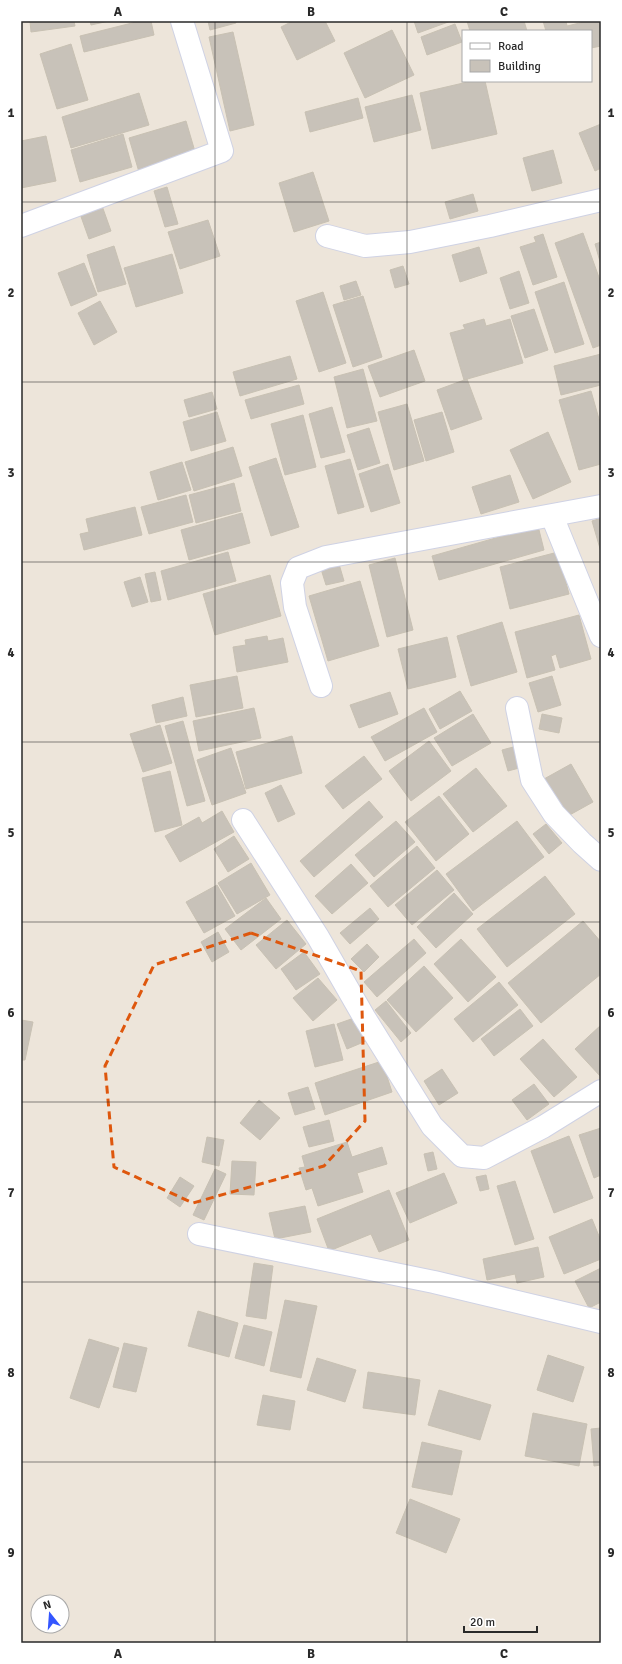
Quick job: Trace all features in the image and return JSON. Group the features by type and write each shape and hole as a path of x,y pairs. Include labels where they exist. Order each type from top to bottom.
{"street":[{"path":"21,226 222,151 182,21"},
{"path":"327,236 365,246 410,242 490,226 601,200"},
{"path":"321,686 295,607 292,583 298,568 326,557 601,506"},
{"path":"552,516 601,636"},
{"path":"517,708 532,780 554,814 601,860"},
{"path":"243,820 318,937 432,1126 462,1156 484,1158 543,1127 601,1091"},
{"path":"199,1234 434,1282 601,1322"}],"highlighted area":[{"path":"251,933 361,971 365,1121 324,1166 193,1203 114,1167 105,1066 154,965"}],"building":[{"path":"30,21 74,21 75,26 31,32"},
{"path":"90,21 109,21 91,25"},
{"path":"140,21 151,21 154,35 84,52 80,36"},
{"path":"208,21 236,21 236,23 210,30"},
{"path":"293,21 325,21 335,41 297,60 281,27"},
{"path":"414,21 451,21 418,33"},
{"path":"467,21 524,21 527,30 470,30"},
{"path":"543,21 566,21 567,26 588,21 601,21 601,46 592,48 592,30 546,30"},
{"path":"455,24 462,42 427,55 421,37"},
{"path":"392,30 414,75 365,98 344,53"},
{"path":"233,32 254,125 230,131 209,37"},
{"path":"71,44 88,100 57,109 40,54"},
{"path":"468,82 485,82 497,134 432,149 420,93"},
{"path":"139,93 149,125 71,148 62,117"},
{"path":"412,95 421,130 374,142 365,107"},
{"path":"358,98 363,118 310,132 305,112"},
{"path":"186,121 196,155 139,172 129,138"},
{"path":"601,124 601,168 595,171 579,133"},
{"path":"123,134 132,167 80,182 71,150"},
{"path":"46,136 56,181 21,188 21,141"},
{"path":"553,150 562,183 532,191 523,158"},
{"path":"313,172 329,221 294,232 279,183"},
{"path":"167,187 178,224 165,227 154,191"},
{"path":"473,194 478,211 450,219 445,202"},
{"path":"101,203 111,231 89,239 79,211"},
{"path":"208,220 220,256 180,269 168,232"},
{"path":"583,233 601,283 601,345 593,348 555,243"},
{"path":"543,234 557,277 533,285 520,247 536,242 534,237"},
{"path":"601,242 601,265 595,244"},
{"path":"114,246 126,284 98,292 87,255"},
{"path":"479,247 487,273 460,282 452,255"},
{"path":"172,254 183,293 136,307 124,268"},
{"path":"84,263 97,295 71,306 58,273"},
{"path":"403,266 409,284 395,288 390,270"},
{"path":"519,271 529,303 510,309 500,278"},
{"path":"356,281 361,295 344,300 340,286"},
{"path":"564,282 584,344 555,353 535,292"},
{"path":"323,292 346,363 319,372 296,301"},
{"path":"363,296 382,357 353,367 333,305"},
{"path":"100,301 117,332 94,345 78,313"},
{"path":"534,309 548,350 525,358 511,316"},
{"path":"484,319 486,326 510,319 523,363 464,380 450,333 465,329 463,325"},
{"path":"414,350 425,381 380,397 368,366"},
{"path":"601,354 601,385 561,395 554,366"},
{"path":"290,356 297,379 240,396 233,372"},
{"path":"363,369 377,421 347,428 334,377"},
{"path":"467,379 482,419 451,430 437,390"},
{"path":"299,385 304,404 251,419 245,400"},
{"path":"591,391 601,426 601,464 579,470 559,400"},
{"path":"212,392 217,409 189,417 184,400"},
{"path":"407,404 424,461 394,470 378,412"},
{"path":"332,407 345,452 321,458 309,414"},
{"path":"217,412 226,441 191,451 183,422"},
{"path":"442,412 454,452 426,461 414,420"},
{"path":"303,415 316,467 285,475 271,424"},
{"path":"369,428 380,463 358,470 347,435"},
{"path":"548,432 571,482 533,499 510,450"},
{"path":"233,447 242,476 194,491 185,462"},
{"path":"276,458 299,527 271,536 249,467"},
{"path":"350,459 364,507 338,514 325,466"},
{"path":"182,462 191,490 158,500 150,472"},
{"path":"388,464 400,503 371,512 359,474"},
{"path":"510,475 519,502 481,514 472,487"},
{"path":"234,483 241,511 196,523 189,495"},
{"path":"186,495 193,522 149,534 141,507"},
{"path":"135,507 142,535 84,550 80,534 89,532 86,519"},
{"path":"242,513 250,543 189,560 181,530"},
{"path":"601,518 601,552 592,521"},
{"path":"538,526 544,550 439,580 432,556"},
{"path":"228,552 236,581 168,600 161,571"},
{"path":"558,552 569,594 510,609 500,567"},
{"path":"395,558 413,630 387,637 369,565"},
{"path":"339,564 344,581 326,585 321,569"},
{"path":"155,572 161,600 151,602 145,574"},
{"path":"270,575 281,616 215,635 203,594"},
{"path":"140,577 148,602 132,607 124,582"},
{"path":"360,581 379,646 328,661 309,596"},
{"path":"579,615 591,659 560,668 556,654 551,656 555,670 527,678 515,632"},
{"path":"502,622 517,672 471,686 457,636"},
{"path":"267,636 268,641 283,638 288,662 237,672 233,647 246,645 245,640"},
{"path":"447,637 456,677 408,689 398,649"},
{"path":"237,676 243,708 196,717 190,685"},
{"path":"552,676 561,705 538,712 529,683"},
{"path":"460,691 472,711 440,729 429,709"},
{"path":"390,692 398,714 359,728 350,705"},
{"path":"183,697 187,716 156,723 152,705"},
{"path":"254,708 261,738 199,751 193,721"},
{"path":"424,708 437,732 385,761 371,737"},
{"path":"473,714 491,743 452,766 434,738"},
{"path":"542,714 562,718 559,733 539,729"},
{"path":"183,721 205,801 187,806 165,726"},
{"path":"160,725 172,763 143,772 130,734"},
{"path":"292,736 302,773 246,789 236,752"},
{"path":"429,741 451,771 411,801 389,771"},
{"path":"517,746 523,767 508,771 502,750"},
{"path":"231,748 246,793 212,805 197,760"},
{"path":"364,756 382,779 343,809 325,786"},
{"path":"571,764 593,802 566,817 544,779"},
{"path":"476,768 507,806 473,832 443,794"},
{"path":"170,771 182,825 155,832 142,778"},
{"path":"281,785 295,814 278,822 265,793"},
{"path":"439,796 469,834 436,861 405,822"},
{"path":"369,801 383,817 314,877 300,861"},
{"path":"222,811 234,832 180,862 165,836 199,817 202,823"},
{"path":"396,821 415,842 374,877 355,855"},
{"path":"517,821 544,857 473,911 446,874"},
{"path":"546,824 562,843 549,854 533,834"},
{"path":"234,836 249,859 228,872 214,849"},
{"path":"417,846 435,868 388,907 370,886"},
{"path":"251,863 270,895 237,914 218,883"},
{"path":"351,864 368,883 332,914 315,896"},
{"path":"437,870 454,890 412,925 395,905"},
{"path":"545,876 575,914 507,967 477,929"},
{"path":"217,885 235,916 204,933 186,902"},
{"path":"454,893 473,914 436,948 417,927"},
{"path":"266,898 281,919 241,950 225,929"},
{"path":"370,908 379,919 350,944 340,933"},
{"path":"287,920 306,944 276,969 256,945"},
{"path":"583,921 601,942 601,974 541,1023 508,983"},
{"path":"218,932 229,952 212,962 201,942"},
{"path":"414,939 426,953 377,997 364,982"},
{"path":"461,939 496,977 468,1002 434,964"},
{"path":"367,944 379,957 364,972 351,959"},
{"path":"304,952 320,974 296,990 281,969"},
{"path":"424,966 453,998 416,1032 387,1000"},
{"path":"318,978 337,1000 313,1021 293,998"},
{"path":"499,982 518,1005 473,1042 454,1019"},
{"path":"386,1001 411,1033 401,1042 375,1010"},
{"path":"520,1009 533,1026 494,1056 481,1039"},
{"path":"357,1017 366,1041 347,1049 337,1024"},
{"path":"21,1020 33,1022 25,1060 21,1060"},
{"path":"334,1024 343,1060 315,1067 306,1031"},
{"path":"601,1025 601,1077 575,1049"},
{"path":"543,1039 577,1077 554,1097 520,1059"},
{"path":"382,1061 392,1092 325,1115 315,1083"},
{"path":"442,1069 458,1093 439,1105 424,1081"},
{"path":"534,1084 549,1104 527,1120 512,1100"},
{"path":"308,1087 315,1109 295,1115 288,1093"},
{"path":"259,1100 280,1118 260,1140 240,1123"},
{"path":"329,1120 334,1141 309,1147 303,1127"},
{"path":"601,1128 601,1175 594,1178 579,1135"},
{"path":"569,1136 593,1198 554,1213 531,1151"},
{"path":"207,1137 224,1140 219,1166 202,1162"},
{"path":"347,1142 352,1157 382,1147 387,1164 357,1173 363,1192 318,1206 312,1188 306,1190 299,1168 305,1167 302,1156"},
{"path":"433,1152 437,1169 428,1171 424,1154"},
{"path":"232,1161 256,1162 254,1195 230,1194"},
{"path":"215,1169 226,1174 204,1220 193,1215"},
{"path":"444,1173 457,1203 410,1223 396,1193"},
{"path":"486,1175 489,1189 480,1191 476,1177"},
{"path":"180,1177 194,1186 180,1207 167,1198"},
{"path":"515,1181 534,1239 515,1245 497,1186"},
{"path":"389,1190 409,1240 379,1252 371,1234 329,1251 317,1219"},
{"path":"305,1206 311,1232 275,1239 269,1213"},
{"path":"592,1219 601,1241 601,1259 564,1274 549,1237"},
{"path":"538,1247 544,1277 517,1283 515,1274 487,1280 483,1259"},
{"path":"254,1263 273,1266 266,1319 246,1316"},
{"path":"601,1268 601,1302 589,1308 575,1281"},
{"path":"285,1300 317,1306 301,1378 270,1371"},
{"path":"198,1311 238,1323 229,1357 188,1346"},
{"path":"244,1325 272,1332 264,1366 235,1358"},
{"path":"89,1339 119,1348 99,1408 70,1398"},
{"path":"124,1343 147,1348 136,1392 113,1387"},
{"path":"548,1355 584,1367 573,1402 537,1390"},
{"path":"317,1358 356,1370 345,1402 307,1390"},
{"path":"368,1372 420,1380 415,1415 363,1408"},
{"path":"439,1390 491,1405 480,1440 428,1425"},
{"path":"263,1395 295,1401 290,1430 257,1425"},
{"path":"533,1413 587,1424 579,1466 525,1456"},
{"path":"601,1428 601,1465 594,1466 591,1429"},
{"path":"422,1442 462,1451 452,1495 412,1487"},
{"path":"410,1499 460,1519 446,1553 396,1533"}]}
